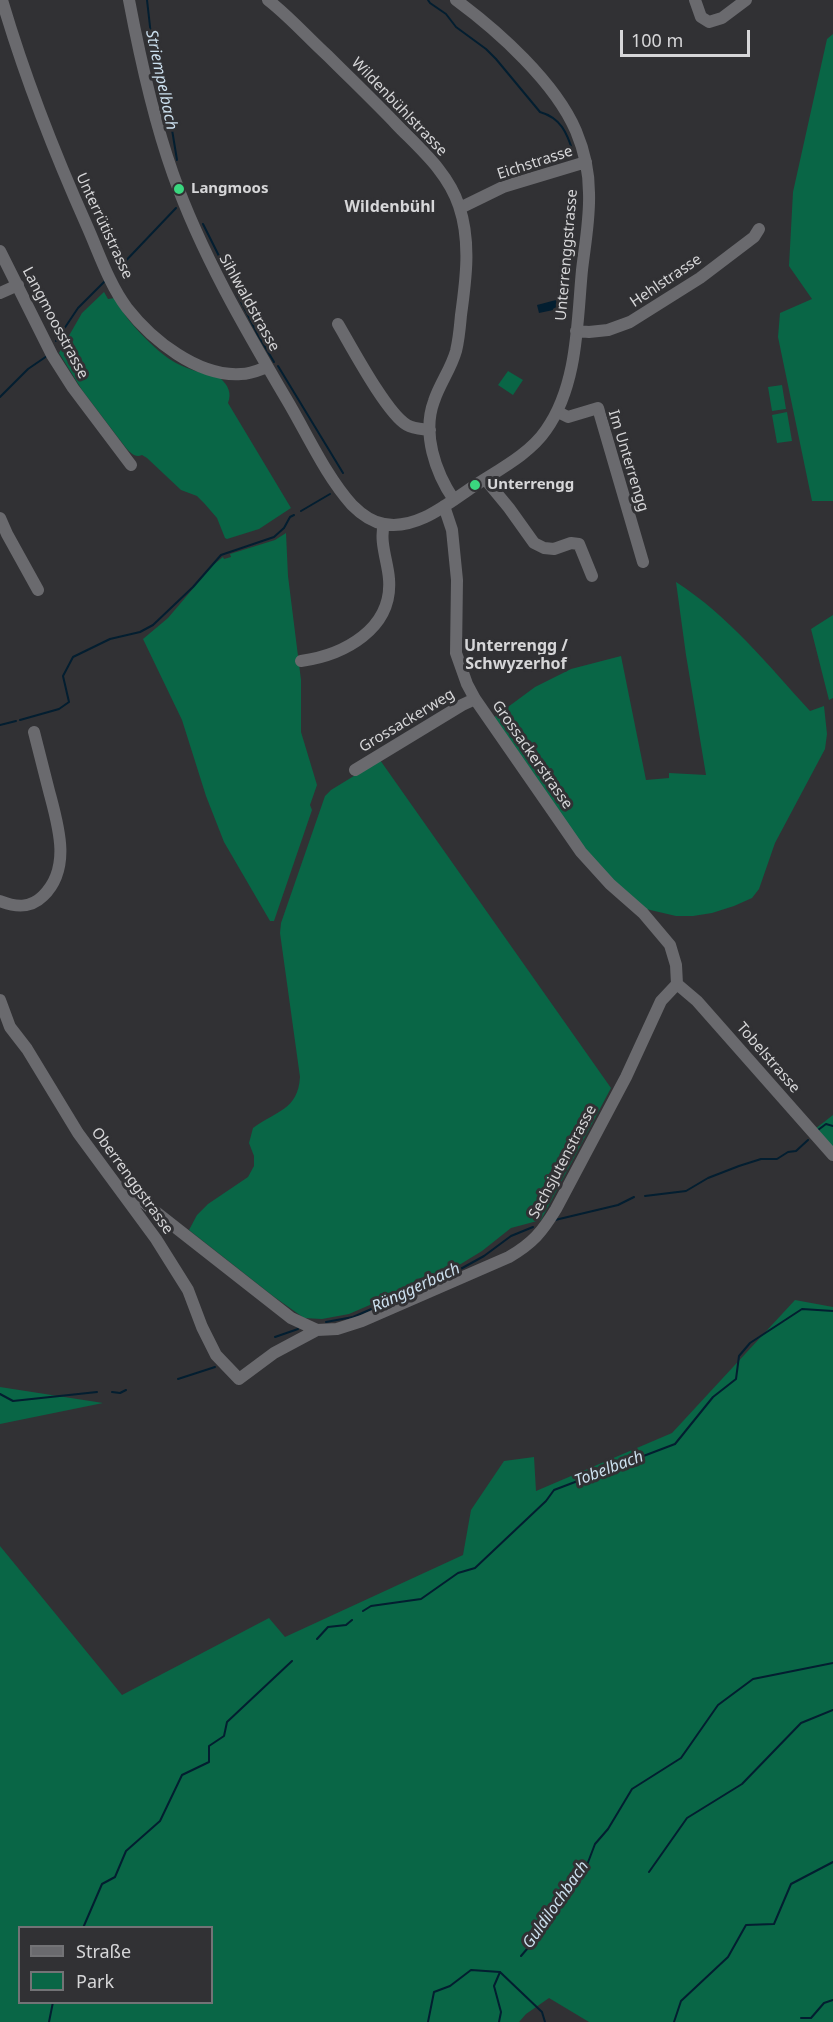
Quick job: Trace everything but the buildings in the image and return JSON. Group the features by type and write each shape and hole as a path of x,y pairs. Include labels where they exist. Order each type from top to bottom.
{"street":[{"name":"Unterrütistrasse","path":"2,0 49,140 110,279 125,306 146,331 167,348 189,360 226,374 254,372 267,367"},
{"name":"Sihlwaldstrasse","path":"129,0 154,115 186,209 204,250 267,367 336,485 363,515 384,524"},
{"name":"Wildenbühlstrasse","path":"268,0 356,83 430,159 450,185 460,208 465,235 466,259 459,332 456,350 433,403 430,430 430,443 435,464 449,503"},
{"name":"Unterrenggstrasse","path":"449,503 529,449 543,435 558,412 569,378 589,208 586,162 576,131 566,112 546,85 498,34 456,0"},
{"path":"695,0 701,17 709,22 722,18 746,0"},
{"name":"Eichstrasse","path":"460,208 503,187 586,162"},
{"name":"Hehlstrasse","path":"576,331 608,330 630,322 700,278 753,237 759,229"},
{"name":"Langmoosstrasse","path":"0,251 52,355 73,388 131,465"},
{"path":"0,294 18,285"},
{"path":"338,324 398,419 409,427 430,430"},
{"name":"Im Unterrengg","path":"558,412 568,417 598,408 643,562"},
{"path":"485,479 534,543 544,548 554,549 570,543 579,544 592,576"},
{"path":"301,661 331,655 370,631 381,618 389,598 383,540 384,524 413,522 449,503"},
{"name":"Grossackerstrasse","path":"449,503 457,580 456,652 467,684 475,699 581,852 610,884 643,913 670,945 676,965 677,984"},
{"path":"0,518 11,543 38,590"},
{"name":"Grossackerweg","path":"355,770 475,699"},
{"path":"0,901 19,907 39,900 52,883 59,861 58,826 34,732"},
{"name":"Tobelstrasse","path":"677,984 697,1001 833,1155"},
{"name":"Sechsjutenstrasse","path":"239,1379 274,1353 317,1330 338,1329 362,1321 509,1257 529,1245 544,1230 556,1209 626,1077 661,1001 677,984"},
{"name":"Oberrenggstrasse","path":"0,1000 10,1027 27,1049 78,1133 156,1239 188,1290 216,1355 239,1379"},
{"path":"111,1177 291,1318 317,1330"}],"green space":[{"path":"833,34 833,501 812,501 778,337 780,313 812,299 789,266 793,192 827,39"},
{"path":"104,292 108,299 115,298 133,325 168,358 186,368 220,378 223,381 229,393 228,403 291,508 259,529 227,539 217,518 197,496 181,490 147,458 135,455 126,448 82,390 59,353 82,313"},
{"path":"508,371 523,380 513,395 498,385"},
{"path":"782,385 786,409 772,411 768,387"},
{"path":"787,412 792,441 777,443 772,415"},
{"path":"286,533 288,576 301,680 301,732 317,785 310,805 312,810 274,921 270,921 224,842 206,796 182,720 143,639 168,618 213,565 223,557 224,559 231,557 230,554 275,540"},
{"path":"676,582 731,626 810,711 824,706 827,734 825,749 775,843 759,889 752,898 734,906 693,916 676,916 646,909 601,869 493,718 535,687 571,669 621,656 646,780 669,778 669,773 706,775"},
{"path":"833,615 833,698 829,700 811,629"},
{"path":"380,760 611,1088 541,1220 511,1228 482,1251 446,1273 416,1279 409,1288 349,1314 322,1319 304,1318 189,1230 197,1215 208,1204 248,1177 254,1166 254,1156 249,1143 253,1128 284,1108 295,1096 300,1077 280,933 281,923 325,796"},
{"path":"833,1115 833,1149 815,1129"},
{"path":"795,1300 833,1307 833,2022 589,2022 549,1998 526,2014 519,2022 0,2022 0,1546 122,1695 269,1618 285,1637 463,1555 471,1510 504,1461 534,1457 536,1491 672,1433"},
{"path":"0,1387 103,1403 0,1424"}],"water":[{"path":"556,300 558,309 539,313 537,305"}],"waterway":[{"name":"Striempelbach","path":"147,0 153,53 164,81 177,160"},
{"path":"428,0 446,14 456,27 486,49 540,112 558,122 573,152"},
{"path":"118,269 176,208"},
{"name":"Striempelbach","path":"203,224 234,286"},
{"path":"56,341 78,308 105,281"},
{"name":"Striempelbach","path":"236,292 274,362"},
{"path":"0,397 28,369 47,356"},
{"name":"Striempelbach","path":"278,366 343,473"},
{"name":"Striempelbach","path":"301,511 330,494"},
{"name":"Striempelbach","path":"20,720 59,709 69,702 63,676 73,657 110,639 140,632 153,625 193,587 221,555 274,537 294,515"},
{"path":"0,725 16,721"},
{"name":"Ränggerbach","path":"818,1130 826,1124 833,1126"},
{"name":"Ränggerbach","path":"645,1196 686,1191 708,1178 739,1166 761,1159 777,1159 788,1152 796,1151 808,1140"},
{"name":"Ränggerbach","path":"555,1220 618,1205 634,1197"},
{"name":"Ränggerbach","path":"326,1322 353,1317 413,1291 417,1284 446,1277 484,1256 511,1236 533,1227"},
{"name":"Tobelbach","path":"363,1611 371,1606 421,1599 458,1573 475,1568 546,1501 554,1490 675,1444 713,1397 736,1379 739,1356 750,1343 802,1309 833,1311"},
{"name":"Ränggerbach","path":"275,1337 298,1329"},
{"name":"Ränggerbach","path":"178,1379 215,1367"},
{"name":"Ränggerbach","path":"112,1392 120,1393 126,1390"},
{"name":"Ränggerbach","path":"0,1394 13,1401 97,1392"},
{"name":"Tobelbach","path":"317,1639 328,1627 346,1625 352,1620"},
{"name":"Tobelbach","path":"84,1926 102,1884 115,1877 126,1851 160,1821 182,1775 209,1762 209,1746 224,1736 227,1722 292,1661"},
{"name":"Guldilochbach","path":"521,1956 539,1935 555,1902 587,1865 595,1844 608,1829 632,1789 681,1758 718,1705 753,1679 833,1663"},
{"path":"649,1872 687,1818 742,1784 801,1723 833,1710"},
{"path":"674,2022 681,2001 728,1957 746,1925 774,1924 791,1884 833,1862"},
{"name":"Guldilochbach","path":"428,2022 434,1992 450,1986 471,1970 500,1972"},
{"path":"500,1972 542,2012 545,2022"},
{"path":"499,2022 501,2012 494,1986 500,1972"},
{"path":"801,2018 811,2018 824,2003 833,2000"},
{"name":"Tobelbach","path":"49,2022 53,2004"}],"place":[{"name":"Langmoos","path":"179,189"},
{"name":"Unterrengg","path":"475,485"}],"district":[{"name":"Wildenbühl","path":"390,207"},
{"name":"Unterrengg / Schwyzerhof","path":"516,655"}]}
